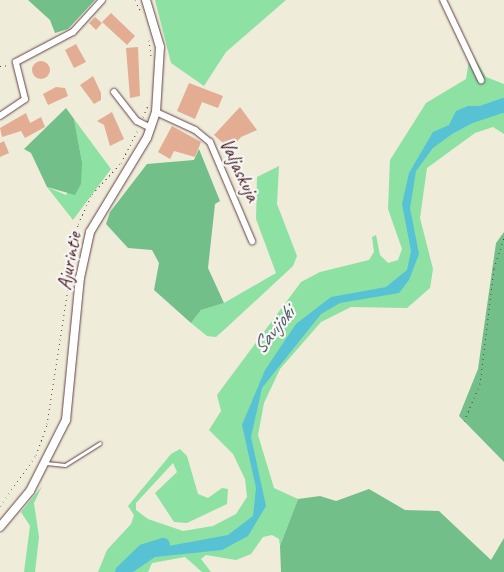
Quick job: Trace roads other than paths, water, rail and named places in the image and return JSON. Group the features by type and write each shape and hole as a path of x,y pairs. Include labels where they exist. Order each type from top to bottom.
{"street":[{"path":"0,116 25,99 15,65 73,32 102,0"},
{"name":"Ajurintie","path":"0,527 30,491 46,463 66,420 80,278 90,232 151,128 156,112 160,48 146,0"},
{"path":"443,0 481,80"},
{"path":"114,92 137,121 151,128"},
{"name":"Valjaskuja","path":"156,112 196,130 210,142 252,241"}],"lane":[{"path":"46,463 65,465 100,443"}],"water":[{"path":"468,106 504,106 504,113 495,111 452,134 433,148 416,171 410,208 419,254 409,280 399,293 340,303 321,314 262,388 251,437 266,506 248,536 222,550 155,557 133,572 119,572 147,550 228,535 253,516 256,488 242,425 265,370 296,324 331,297 386,287 407,270 411,251 402,204 409,173 433,132 449,125 456,111"}],"waterway":[{"name":"Savijoki","path":"472,116 504,105"},
{"name":"Savijoki","path":"122,572 144,551 163,545"}]}
